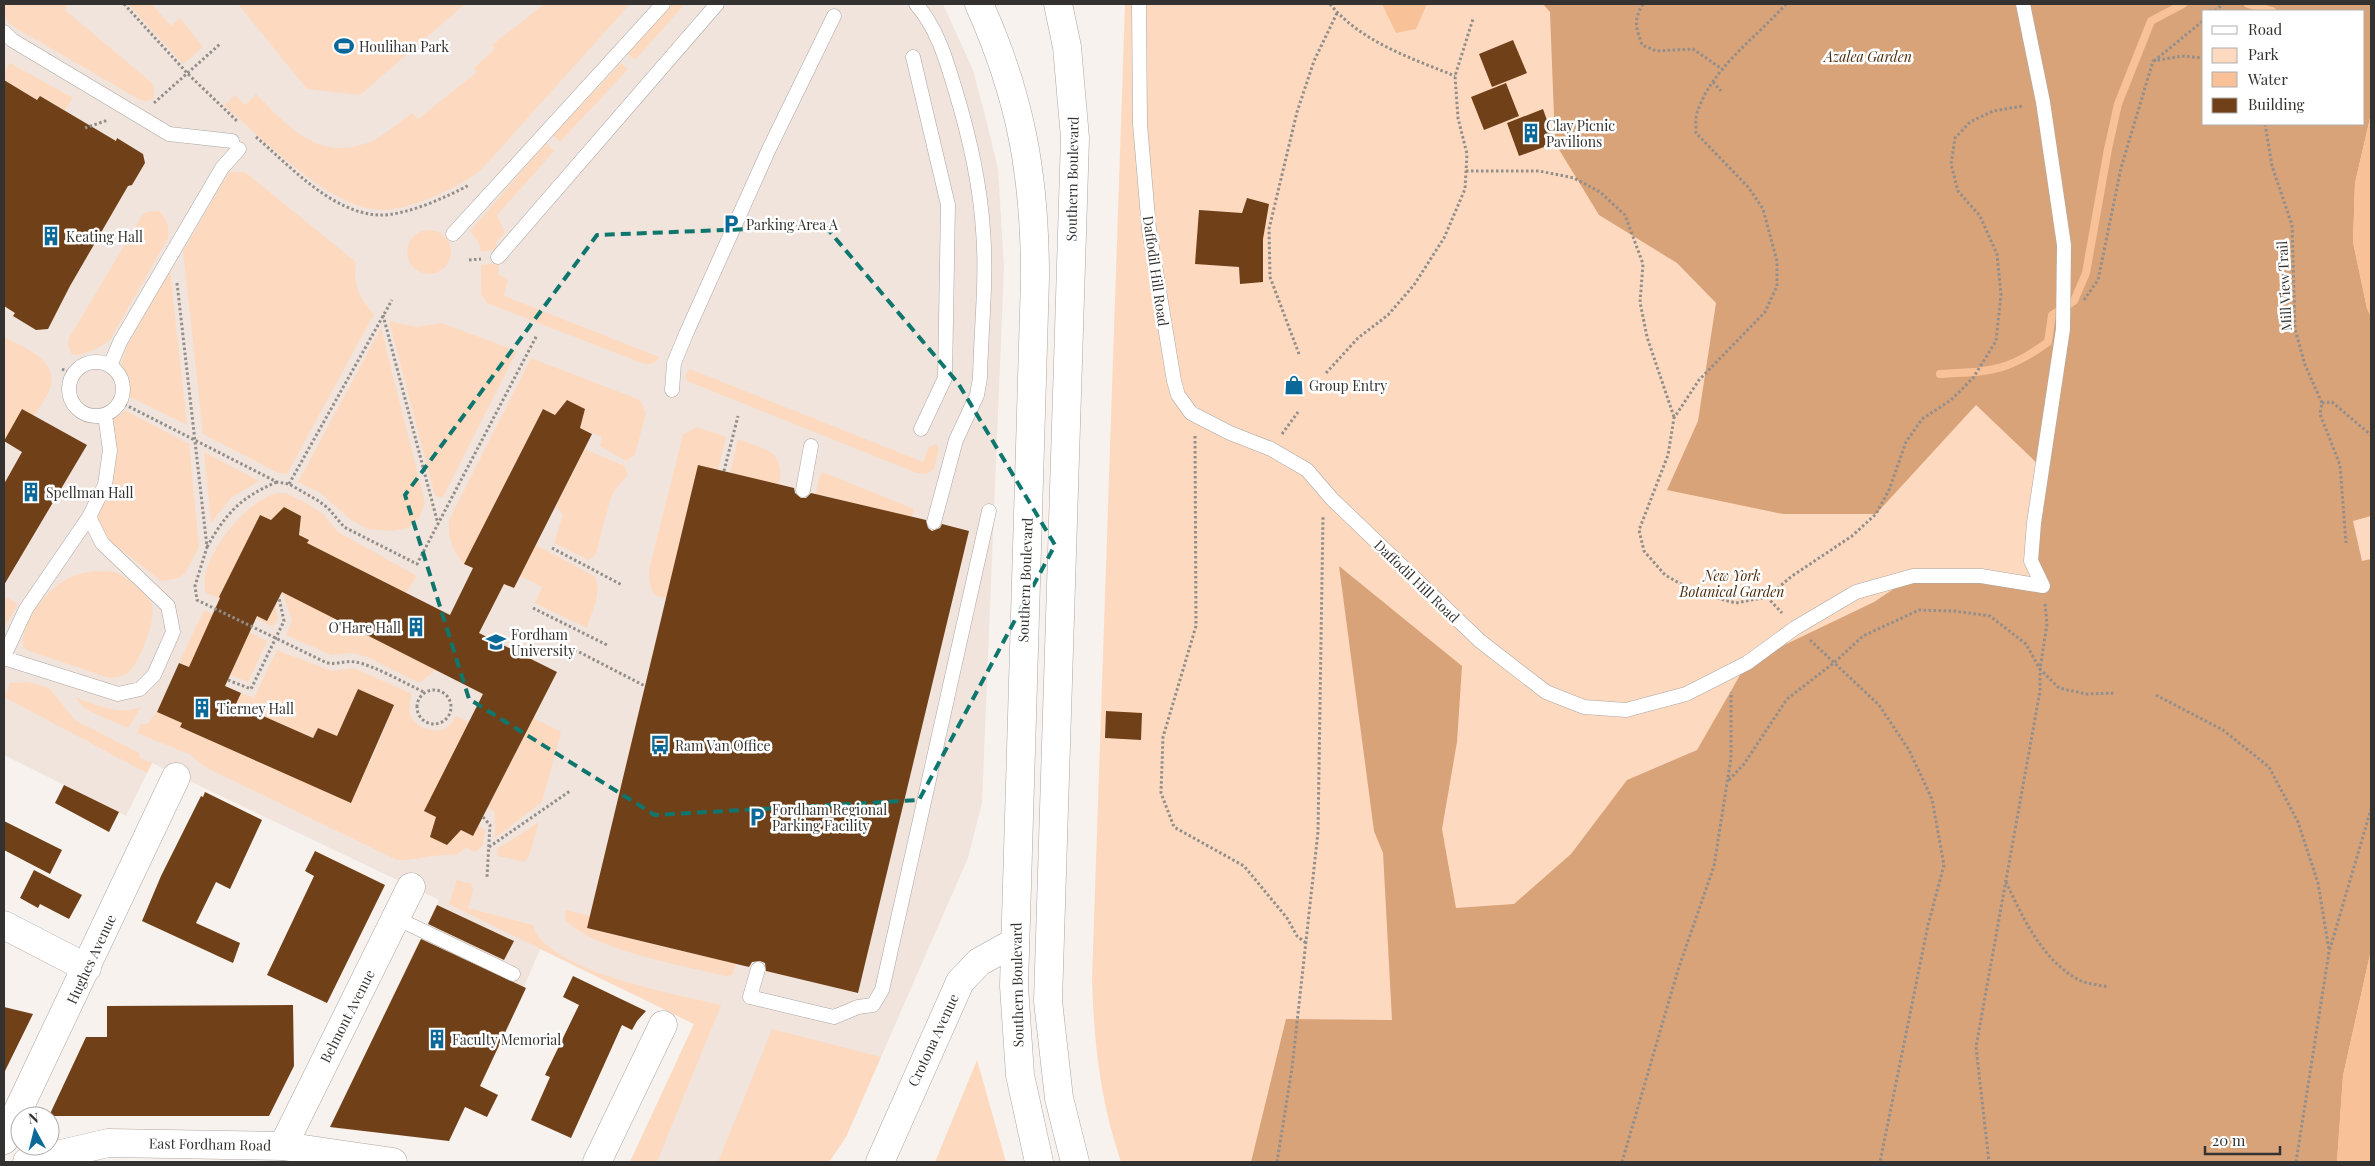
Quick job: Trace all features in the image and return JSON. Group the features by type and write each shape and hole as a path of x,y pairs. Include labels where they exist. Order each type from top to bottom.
{"main road":[{"name":"Southern Boulevard","path":"979,4 1007,73 1017,108 1028,164 1034,223 1035,278 1015,942 1016,1032 1019,1066 1039,1162"},
{"name":"Southern Boulevard","path":"1058,4 1067,47 1075,138 1048,1001 1057,1089 1075,1162"},
{"name":"Hughes Avenue","path":"4,1140 176,777"},
{"name":"Belmont Avenue","path":"283,1146 412,887"},
{"path":"4,925 87,968"},
{"name":"Crotona Avenue","path":"880,1162 960,982 979,962 1015,942"},
{"path":"597,1162 663,1025"},
{"name":"East Fordham Road","path":"27,1162 108,1143 283,1146 393,1162"}],"lane":[{"path":"453,234 663,4"},
{"path":"498,257 717,4"},
{"path":"916,4 923,12 941,44 961,108 976,169 984,232 978,387 956,440 934,522"},
{"name":"Daffodil Hill Road","path":"1140,4 1140,124 1149,229 1174,381 1183,404 1199,419 1271,449 1307,470 1332,498 1480,641 1546,692 1584,707 1626,710 1686,694 1747,663 1795,628 1856,592 1913,576 1981,576 2043,586"},
{"path":"2024,4 2043,102 2064,245 2063,328 2034,523 2031,561 2043,586"},
{"path":"672,390 674,363 686,334 769,148 834,16"},
{"path":"4,32 12,40 169,134 235,145 120,342 110,366"},
{"path":"913,57 948,206 944,378 921,429"},
{"path":"101,362 110,366 118,372 122,381 124,390 120,402 111,412 105,415 86,415 74,407 68,389 67,372 88,363 101,362"},
{"path":"89,517 102,543 168,606 173,632 154,675 140,689 118,694 4,657 26,609 89,517 105,484 110,450 105,415"},
{"path":"803,490 811,446"},
{"path":"758,969 750,997 834,1018 858,1007 873,1005 882,990 989,511"},
{"path":"396,918 513,974"}],"path":[{"path":"124,4 188,74 244,127"},
{"path":"1330,4 1337,13 1365,34 1395,52 1455,76"},
{"path":"1643,4 1636,16 1636,29 1642,45 1656,52 1693,49 1722,69"},
{"path":"1786,4 1761,32 1722,69 1697,111 1696,133 1749,188 1763,209 1777,261 1776,286 1764,312 1699,380 1674,418 1668,455 1639,530 1644,551 1665,575 1696,592 1736,603 1766,597 1792,576 1852,536 1876,514 1889,490 1906,442 1922,419 1951,400 1973,378 1996,341 2001,295 1997,254 1980,216 1958,191 1950,164 1955,138 1970,122 1993,111 2043,102"},
{"path":"2216,10 2223,4"},
{"path":"1299,354 1270,277 1269,229 1297,112 1314,61 1337,13"},
{"path":"1326,373 1358,338 1388,315 1414,285 1444,238 1465,189 1467,154 1458,118 1455,76 1473,19"},
{"path":"2063,328 2098,280 2122,168 2153,61 2202,22"},
{"path":"85,128 157,102 220,44"},
{"path":"2153,61 2182,56 2202,58"},
{"path":"1713,82 1721,91"},
{"name":"Mill View Trail","path":"2265,125 2272,166 2292,225 2295,329 2305,365 2322,403 2320,414 2340,465 2346,543"},
{"path":"251,133 317,189 344,206 380,215 409,210 434,202 474,182"},
{"path":"1466,171 1539,171 1574,178 1600,192 1625,215 1643,264 1640,302 1647,337 1674,418"},
{"path":"174,251 207,547"},
{"path":"289,484 392,300"},
{"path":"383,315 438,524"},
{"path":"120,402 277,482 289,484 323,504 344,527 417,564 537,335"},
{"path":"2322,403 2332,402 2371,436"},
{"path":"1271,449 1298,412"},
{"path":"724,471 738,416"},
{"path":"1199,419 1194,452 1196,626 1162,737 1161,793 1174,827 1244,866 1287,918 1297,936 1307,942"},
{"path":"277,482 240,501 220,524 207,547 194,586 198,600 274,639 333,665 344,661 358,662 424,692 436,689 442,690 449,698 452,708 443,722 427,723 418,714 417,702 424,692"},
{"path":"1277,1162 1292,1068 1318,832 1322,520 1323,510 1332,498"},
{"path":"552,548 622,585"},
{"path":"1990,1162 1976,1047 2040,691 2040,668 2047,624 2043,586"},
{"path":"228,680 251,689 284,621 279,598"},
{"path":"533,608 607,645"},
{"path":"1729,780 1744,764 1787,699 1835,662 1863,636 1920,610 1954,611 1990,616 2026,644 2040,668 2059,688 2086,694 2115,694"},
{"path":"1795,628 1835,662 1880,705 1909,750 1932,800 1944,865 1928,925 1880,1162"},
{"path":"548,636 645,686"},
{"path":"1622,1162 1678,970 1714,866 1729,780 1732,671"},
{"path":"2156,695 2223,730 2269,766 2298,822 2318,883 2329,952"},
{"path":"489,847 570,791"},
{"path":"2296,1162 2329,952 2371,809"},
{"path":"483,817 490,825 487,877"},
{"path":"2006,882 2025,921 2051,958 2079,980 2109,987"}],"highlighted area":[{"path":"825,226 958,383 1055,545 919,800 655,815 469,699 405,495 597,235"}],"shaded area":[{"name":"Fordham University","path":"4,4 943,4 973,70 998,169 1004,267 982,803 968,858 846,1137 829,1162 630,1162 694,1024 540,949 524,987 525,991 480,1086 465,1107 449,1141 332,1128 332,1124 419,941 422,939 429,942 436,927 428,923 439,900 152,763 126,816 4,755"}],"green space":[{"path":"4,4 68,4 65,10 151,82 154,89 154,99 140,100 9,24 4,14"},
{"path":"128,4 152,4 171,26 180,18 203,47 183,64"},
{"name":"Houlihan Park","path":"238,4 465,4 360,95 307,89"},
{"path":"544,4 630,4 479,172 458,185 418,203 380,210 360,206 339,197 297,169 224,106 235,95 245,105 256,94 288,125 313,142 340,148 368,143 384,134 412,113 418,119 477,72 474,68 495,49 492,45"},
{"path":"672,4 685,4 635,60 627,53"},
{"name":"New York Botanical Garden","path":"1125,4 2371,4 2371,1162 1121,1162 1103,1094 1094,1026 1092,979"},
{"name":"New York Botanical Garden","path":"1543,4 2371,4 2371,114 2355,183 2353,242 2367,308 2371,317 2371,516 2353,521 2362,561 2371,559 2371,950 2343,1076 2337,1162 1251,1162 1286,1019 1392,1020 1383,853 1374,831 1339,566 1462,666 1457,742 1442,829 1456,908 1514,904 1571,854 1627,780 1697,750 1747,663 1874,602 1913,576 2043,586 2031,561 2042,468 1976,405 1876,514 1783,514 1667,490 1698,421 1716,303 1677,263 1599,215 1555,143 1550,12"},
{"path":"10,63 73,98 65,110 40,96 37,100 4,80 4,71"},
{"path":"621,63 628,69 560,142 553,135"},
{"path":"546,143 554,151 497,215 505,233 496,242 497,249 481,252 478,241 470,231"},
{"path":"229,172 245,172 356,262 355,278 360,296 374,314 287,474 278,473 203,434 183,251"},
{"path":"159,211 166,220 168,238 110,340 92,351 72,355 68,344 69,338 143,214"},
{"path":"425,230 433,230 445,236 451,252 445,268 433,274 425,274 413,268 407,256 407,248 413,236"},
{"path":"498,263 499,275 508,279 504,296 659,357 657,361 649,365 642,363 487,303 481,294 481,265"},
{"path":"170,270 187,425 130,397 130,378 121,364 127,346"},
{"path":"389,321 416,327 442,323 517,351 443,497 435,496"},
{"path":"381,328 425,503 419,518 408,528 391,531 368,529 350,519 319,492 298,482"},
{"path":"4,337 28,349 43,361 49,368 51,385 34,416 22,410 4,441"},
{"path":"531,358 640,400 646,413 635,455 626,461 600,446 602,437 580,428 585,409 567,400 555,415 543,409 464,564 452,544 449,520"},
{"path":"690,369 923,462 929,447 936,444 939,450 934,468 927,474 917,473 687,381 686,374"},
{"path":"124,410 189,444 199,547 186,572 179,578 162,581 156,577 107,539 96,516 112,486 115,449 111,418 120,415"},
{"path":"697,427 726,437 718,470 667,598 656,596 649,580 651,561 683,435"},
{"path":"738,439 765,449 776,458 780,473 779,485 730,473"},
{"path":"584,449 625,466 628,475 616,488 610,500 596,554 589,560 554,543 563,515 556,506"},
{"path":"204,452 259,481 232,497 211,523"},
{"path":"823,472 914,509 912,517 816,494 819,478"},
{"path":"277,493 286,493 310,505 324,515 338,532 417,576 406,593 307,543 308,540 299,535 301,516 284,507 271,520 260,515 219,597 267,621 275,605 278,618 273,627 205,592 208,564 232,526 255,504"},
{"path":"536,545 594,576 598,588 594,609 587,628 535,603 542,587 520,576"},
{"path":"99,571 115,572 130,581 148,598 153,609 147,638 139,657 128,673 123,676 109,678 29,651 23,647 25,629 29,620 47,594 62,582 75,575"},
{"path":"282,592 436,670 419,683 367,657 352,653 331,655 286,635 292,621"},
{"path":"4,596 18,604 4,628"},
{"path":"204,610 267,641 248,682 230,675 247,637 189,667 179,663"},
{"path":"277,650 332,671 354,668 412,694 410,710 412,717 420,726 427,729 443,730 451,724 456,716 469,722 424,811 436,817 431,837 447,845 461,830 473,836 479,826 485,829 483,845 476,852 466,848 456,855 397,860 207,768 189,754 137,733 141,724 147,724 157,712 182,723 180,727 370,763 394,705 358,689 337,736 318,728 313,738 236,704 241,693 254,698"},
{"path":"28,682 49,688 75,720 139,753 140,758 152,763 147,773 4,697 10,683"},
{"path":"75,697 116,710 141,707 128,728 85,709"},
{"path":"533,718 561,732 542,802 495,838 495,813 488,807"},
{"path":"539,822 529,856 524,862 498,856 497,849"},
{"path":"457,880 471,884 473,890 468,908 533,925 542,941 559,954 579,964 627,982 721,1005 657,1162 630,1162 694,1024 449,904"},
{"path":"565,910 590,916 587,928 736,964 732,975 725,976 641,956 598,941 580,932 566,921"},
{"path":"772,1029 881,1057 846,1137 829,1162 718,1162"},
{"path":"977,1060 1006,1162 935,1162"}],"water":[{"path":"1382,4 1427,4 1416,29 1396,33"},
{"path":"2371,114 2371,317 2367,309 2353,242 2355,183"},
{"path":"2371,950 2371,1162 2337,1162 2343,1076"}],"building":[{"path":"1513,40 1527,73 1492,87 1479,54"},
{"name":"Keating Hall","path":"4,80 37,100 40,96 116,141 117,138 143,154 145,163 132,185 128,186 70,286 48,329 36,330 13,316 15,313 4,306"},
{"name":"Clay Picnic Pavilions","path":"1506,83 1519,116 1484,130 1471,97"},
{"name":"Clay Picnic Pavilions","path":"1543,109 1555,143 1519,156 1507,123"},
{"path":"1247,198 1269,204 1263,239 1263,282 1240,284 1239,267 1195,264 1199,210 1242,213"},
{"name":"O'Hare Hall","path":"567,400 585,409 580,428 592,434 514,588 504,584 479,633 557,672 473,836 461,830 447,845 430,837 436,817 424,811 483,694 282,592 267,621 257,616 225,686 241,693 236,704 313,738 318,728 337,736 358,689 394,705 351,803 180,727 182,723 157,712 179,663 189,667 219,597 260,515 271,520 284,507 301,516 299,535 309,540 307,543 450,615 473,568 464,564 543,409 555,415"},
{"name":"Spellman Hall","path":"22,409 87,445 4,585 4,484 22,452 4,441"},
{"name":"Fordham Regional Parking Facility","path":"698,465 794,488 795,493 801,498 806,498 811,493 926,520 928,528 932,531 940,528 942,524 969,531 858,993 766,971 765,963 760,961 752,962 749,967 587,928"},
{"path":"1106,711 1142,713 1141,740 1105,738"},
{"path":"64,785 119,812 109,832 55,803"},
{"path":"205,792 262,820 230,889 216,882 196,923 240,943 233,963 142,921 161,876 201,796 203,797"},
{"path":"4,821 62,850 50,874 4,850"},
{"path":"315,851 385,885 327,1003 267,975 314,876 305,871"},
{"path":"34,870 82,895 69,919 40,904 38,908 20,898"},
{"path":"437,905 514,941 504,960 428,924"},
{"name":"Faculty Memorial","path":"421,939 526,988 480,1086 498,1095 487,1117 465,1107 449,1141 330,1127"},
{"path":"573,976 646,1011 632,1030 622,1025 571,1138 531,1120 550,1077 545,1075 579,1005 563,997"},
{"path":"293,1005 294,1066 269,1116 60,1116 60,1106 54,1106 86,1037 107,1037 107,1006"},
{"path":"4,1007 33,1014 4,1073"}],"waterway":[{"path":"1940,374 1985,371 2008,365 2020,360 2048,342 2052,315 2074,301 2086,273 2118,104 2151,21 2183,4"},
{"path":"2248,4 2269,10"}],"place":[{"name":"Houlihan Park","path":"344,46"},
{"name":"Clay Picnic Pavilions","path":"1531,133"},
{"name":"Parking Area A","path":"731,224"},
{"name":"Keating Hall","path":"51,236"},
{"name":"Group Entry","path":"1294,385"},
{"name":"Spellman Hall","path":"31,492"},
{"name":"O'Hare Hall","path":"416,627"},
{"name":"Fordham University","path":"496,642"},
{"name":"Tierney Hall","path":"202,708"},
{"name":"Ram Van Office","path":"660,745"},
{"name":"Fordham Regional Parking Facility","path":"757,817"},
{"name":"Faculty Memorial","path":"437,1039"}],"park label":[{"name":"Azalea Garden","path":"1868,56"}]}
